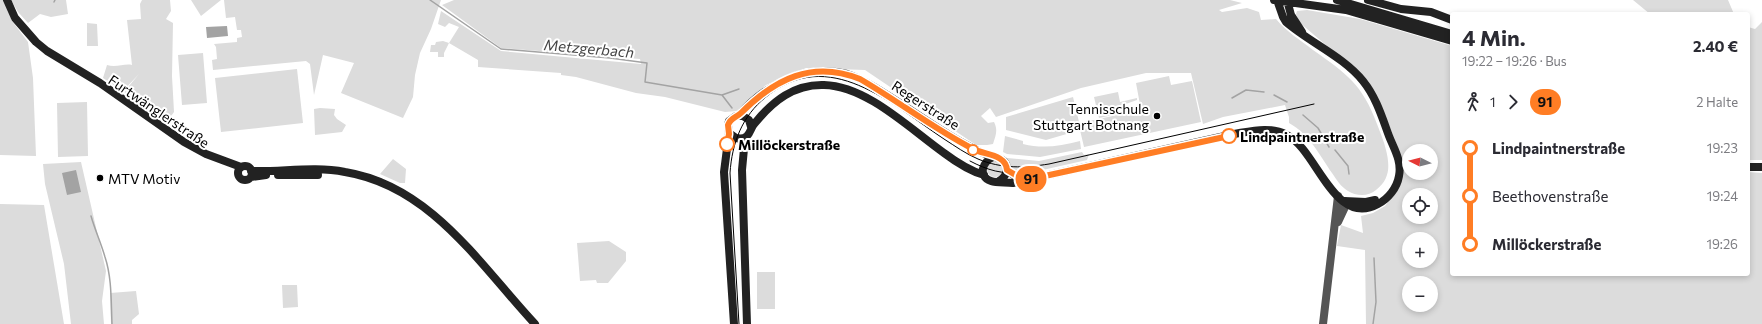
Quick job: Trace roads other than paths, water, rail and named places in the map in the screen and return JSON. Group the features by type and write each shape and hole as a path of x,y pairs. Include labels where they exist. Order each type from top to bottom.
{"main road":[{"name":"Furtwänglerstraße","path":"7,0 15,18 36,42 100,83 189,145 239,170"},
{"path":"1031,179 1019,177 1007,170 1003,160 993,157 984,164 984,175 991,181 1013,183 1234,134 1271,130 1287,134 1299,143 1344,203 1371,202 1386,191 1393,180 1395,168 1390,139 1374,99 1363,80 1352,70 1286,22 1277,0 1362,14 1450,40"},
{"path":"1337,0 1450,33"},
{"path":"1368,0 1397,8 1438,14 1450,19"},
{"path":"1288,1 1292,15 1304,35"},
{"path":"1424,11 1436,18 1436,28"},
{"name":"Regerstraße","path":"734,324 724,182 729,120 732,117 739,115 754,100 786,79 807,72 818,71 848,74 860,79 885,94 972,149 993,157"},
{"name":"Regerstraße","path":"747,324 742,170 745,138 750,133 751,127 774,102 795,90 807,86 824,85 838,87 860,94 879,105 951,158 977,173 984,175"},
{"path":"739,115 747,118 751,127"},
{"path":"729,134 736,138 745,138"},
{"path":"247,166 251,174 247,180 242,180 239,177 239,170 247,166"},
{"path":"1750,166 1762,167"},
{"path":"999,181 1005,176 1007,170"},
{"path":"251,174 319,175 362,180 385,188 405,199 440,226 459,244 473,253 535,324"}],"street":[{"path":"1323,324 1335,233 1344,203"},
{"path":"1335,233 1344,203"}],"waterway":[{"name":"Metzgerbach","path":"430,0 501,49 610,58 647,63 645,82 722,95 739,89"},
{"name":"Metzgerbach","path":"1232,98 1246,90 1264,92"},
{"path":"722,95 732,108"},
{"name":"Metzgerbach","path":"1274,95 1287,102"},
{"name":"Metzgerbach","path":"1303,115 1318,128 1329,147"},
{"name":"Metzgerbach","path":"1335,150 1348,166 1349,174"},
{"path":"91,216 109,273 112,324"},
{"name":"Metzgerbach","path":"1373,324 1376,302 1374,258"}],"tram line":[{"path":"739,324 730,173 733,151 745,121 758,104 766,97 790,82 813,77 836,78 859,85 903,110 969,155 996,165 1013,167 1049,164 1314,104"},
{"path":"970,161 995,171 1008,173 1022,172"}],"place":[{"name":"Tennisschule Stuttgart Botnang","path":"1157,116"},
{"name":"Lindpaintnerstraße","path":"1229,136"},
{"name":"Millöckerstraße","path":"727,144"},
{"name":"MTV Motiv","path":"100,178"}]}
